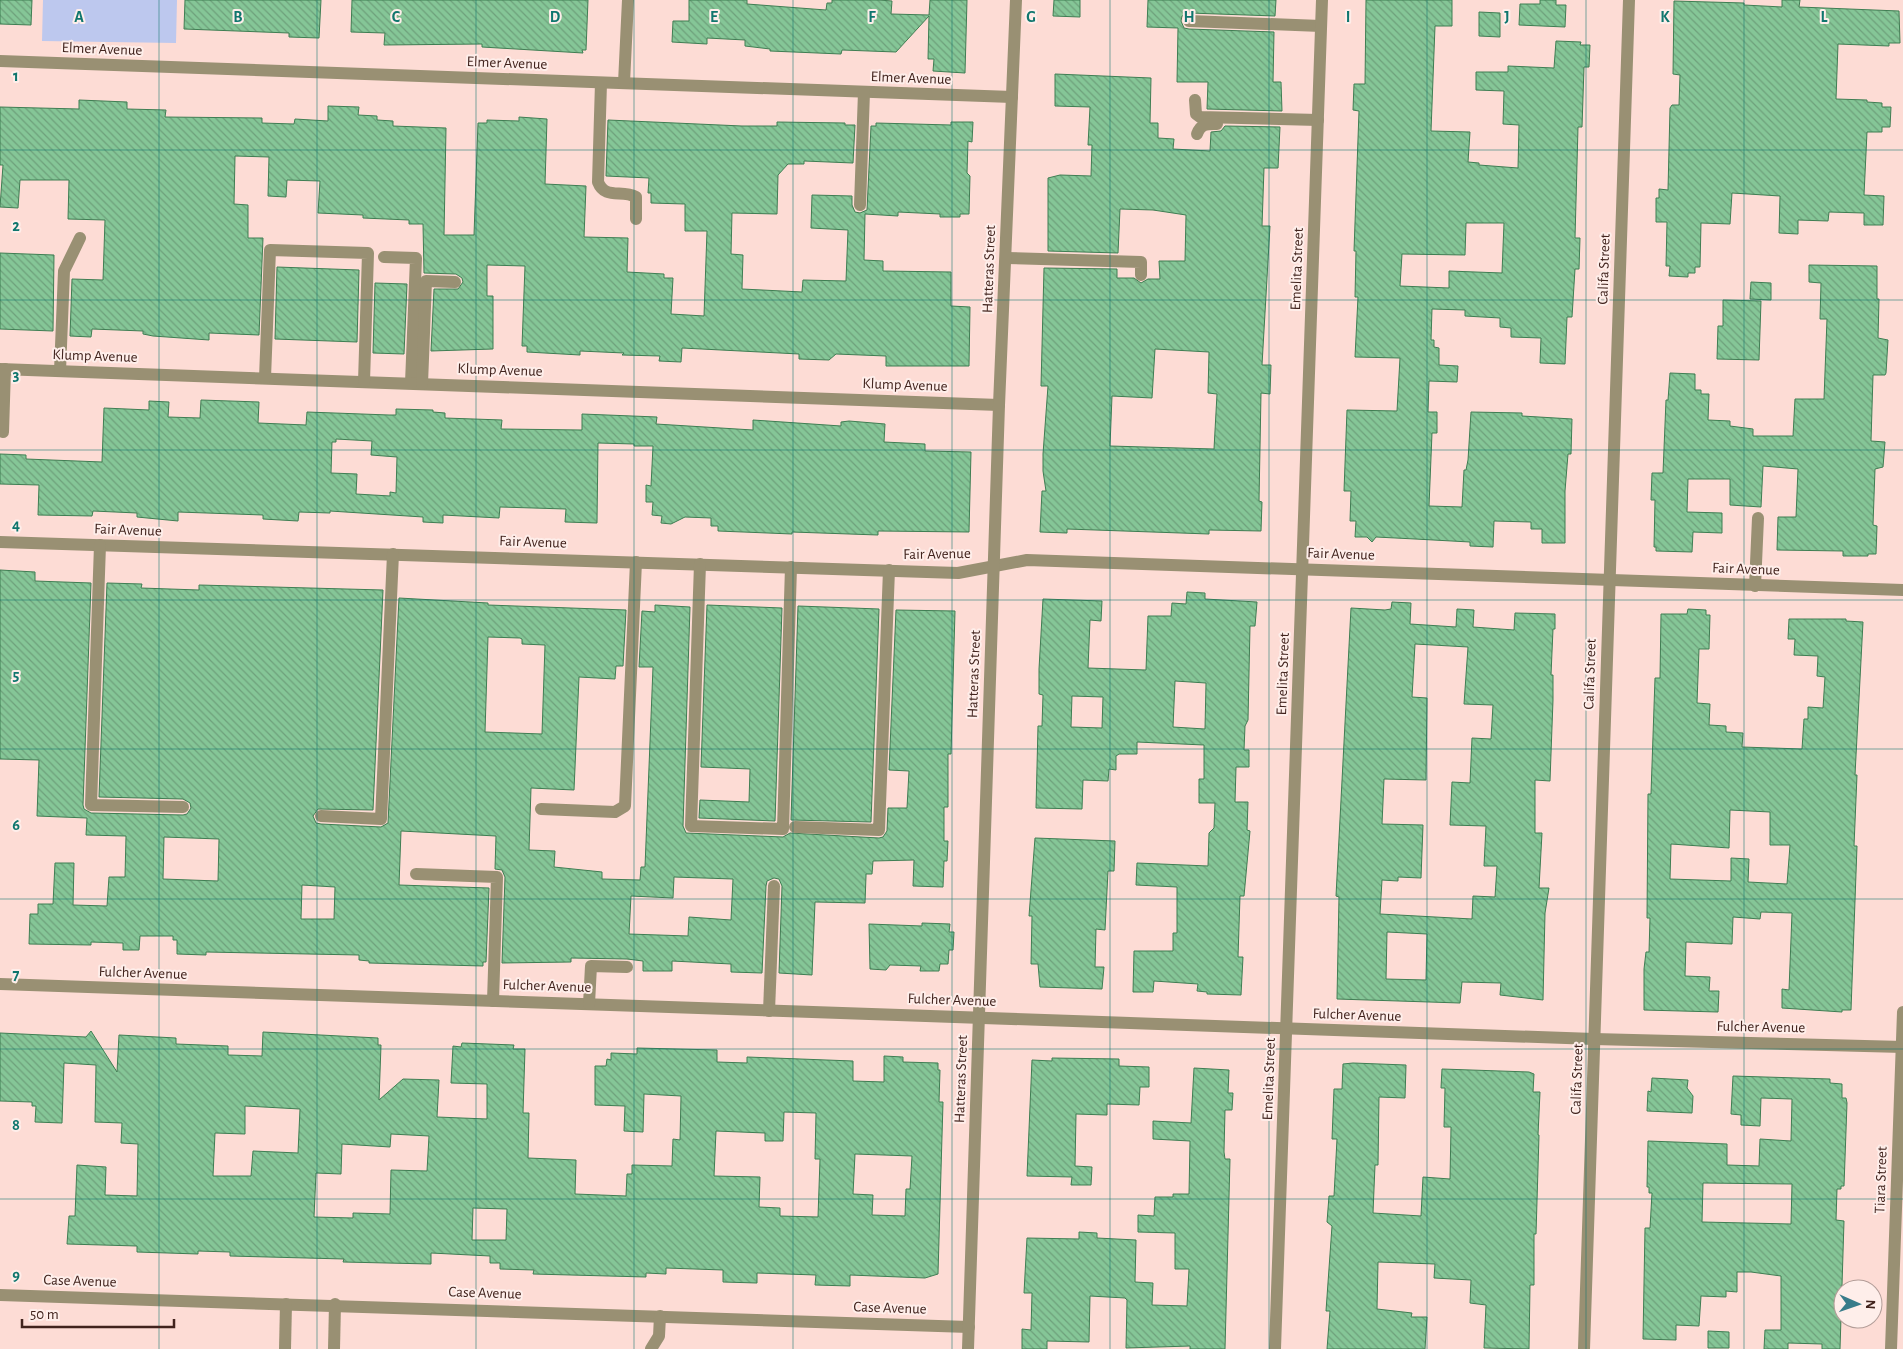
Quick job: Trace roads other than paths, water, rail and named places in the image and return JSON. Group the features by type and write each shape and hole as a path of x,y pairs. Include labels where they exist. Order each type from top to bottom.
{"street":[{"path":"624,84 628,0"},
{"name":"Hatteras Street","path":"968,1349 999,405 1016,0"},
{"name":"Emelita Street","path":"1275,1349 1322,0"},
{"name":"Califa Street","path":"1584,1349 1630,0"},
{"path":"1188,21 1321,26"},
{"name":"Elmer Avenue","path":"0,61 1012,97"},
{"path":"601,83 598,182 600,188 607,193 631,194 636,197 636,219"},
{"path":"860,205 864,92"},
{"path":"1195,100 1196,114 1200,117 1318,124"},
{"path":"1198,134 1199,128 1205,124 1318,124"},
{"path":"60,371 64,271 80,238"},
{"path":"265,378 270,250 368,253 364,382"},
{"path":"384,258 416,258 417,383"},
{"path":"1006,258 1141,262 1141,276"},
{"path":"417,383 426,281 455,282"},
{"path":"3,369 3,432"},
{"name":"Klump Avenue","path":"3,369 999,405"},
{"path":"1755,586 1758,518"},
{"name":"Fair Avenue","path":"0,542 958,573 994,568 1027,560 1903,590"},
{"path":"100,545 91,805 183,807"},
{"path":"321,816 381,819 393,554"},
{"path":"541,809 615,812 625,806 636,562"},
{"path":"700,564 691,826 782,830 791,567"},
{"path":"795,827 880,830 888,570"},
{"path":"416,874 497,877 493,1001"},
{"path":"769,1010 774,886"},
{"path":"589,1004 591,966 627,967"},
{"name":"Fulcher Avenue","path":"0,984 1594,1039 1902,1047"},
{"name":"Tiara Street","path":"1891,1349 1903,1012"},
{"name":"Case Avenue","path":"0,1295 335,1304 969,1327"},
{"path":"285,1349 286,1304"},
{"path":"334,1349 335,1304"},
{"path":"651,1349 659,1336 660,1316"}]}
